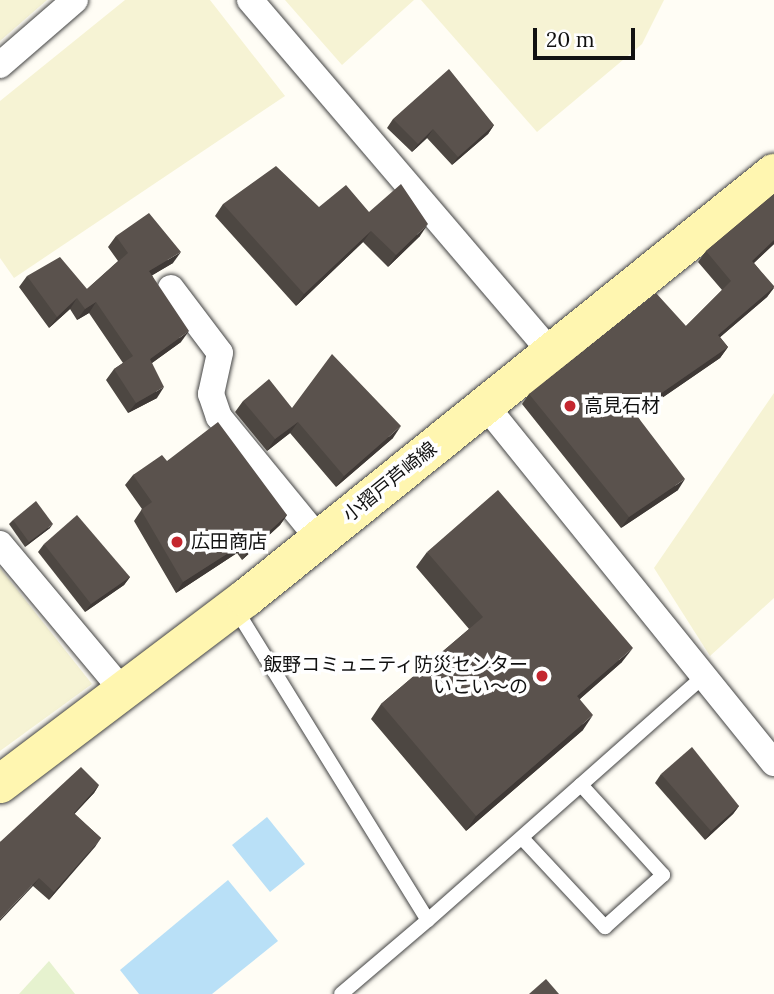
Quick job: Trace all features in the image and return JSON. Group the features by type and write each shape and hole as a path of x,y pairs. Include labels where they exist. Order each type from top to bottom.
{"main road":[{"name":"小摺戸芦崎線","path":"0,784 234,607 485,405 549,350 774,173"}],"street":[{"path":"0,65 75,0"},
{"path":"250,0 549,350"},
{"path":"171,288 220,353 211,394 219,417 319,539"},
{"path":"485,405 774,763"},
{"path":"0,544 122,690"}],"lane":[{"path":"234,607 428,920"},
{"path":"341,994 704,676"},
{"path":"522,838 605,927 663,875 581,785"}],"shaded area":[{"path":"0,0 47,0 0,41"},
{"path":"125,0 210,0 285,96 14,278 0,258 0,101"},
{"path":"285,0 414,0 342,65"},
{"path":"421,0 664,0 642,44 537,132"},
{"path":"774,393 774,598 710,656 654,568"},
{"path":"0,568 92,684 0,751"}],"green space":[{"path":"49,961 75,994 19,994"}],"water":[{"path":"267,817 305,864 270,892 232,845"},
{"path":"228,880 278,941 212,994 139,994 120,970"}],"building":[{"path":"449,69 494,125 458,157 433,129 418,144 393,119"},
{"path":"276,166 319,207 346,185 369,212 401,184 428,224 396,255 371,231 304,294 223,204"},
{"path":"774,194 774,240 752,261 774,287 718,335 728,347 634,412 685,479 629,517 529,394 656,293 686,326 731,281 706,251"},
{"path":"149,213 181,252 149,271 189,331 150,359 164,387 136,403 114,369 133,356 96,302 85,309 77,298 57,317 27,276 60,257 87,289 128,253 116,236"},
{"path":"332,354 401,426 344,476 298,422 275,439 243,401 269,379 292,408"},
{"path":"218,422 287,515 249,550 244,543 183,582 141,510 152,502 133,475 162,455 167,461"},
{"path":"498,490 633,648 577,696 593,715 476,816 381,704 483,617 427,552"},
{"path":"36,501 53,524 29,542 13,520"},
{"path":"77,515 130,577 91,604 44,544"},
{"path":"692,747 739,806 711,831 661,774"},
{"path":"81,767 99,785 74,813 101,838 54,892 39,878 0,919 0,842"},
{"path":"546,979 559,994 529,994"}],"place":[{"name":"高見石材","path":"570,406"},
{"name":"広田商店","path":"177,542"},
{"name":"飯野コミュニティ防災センター いこい～の","path":"542,676"}]}
